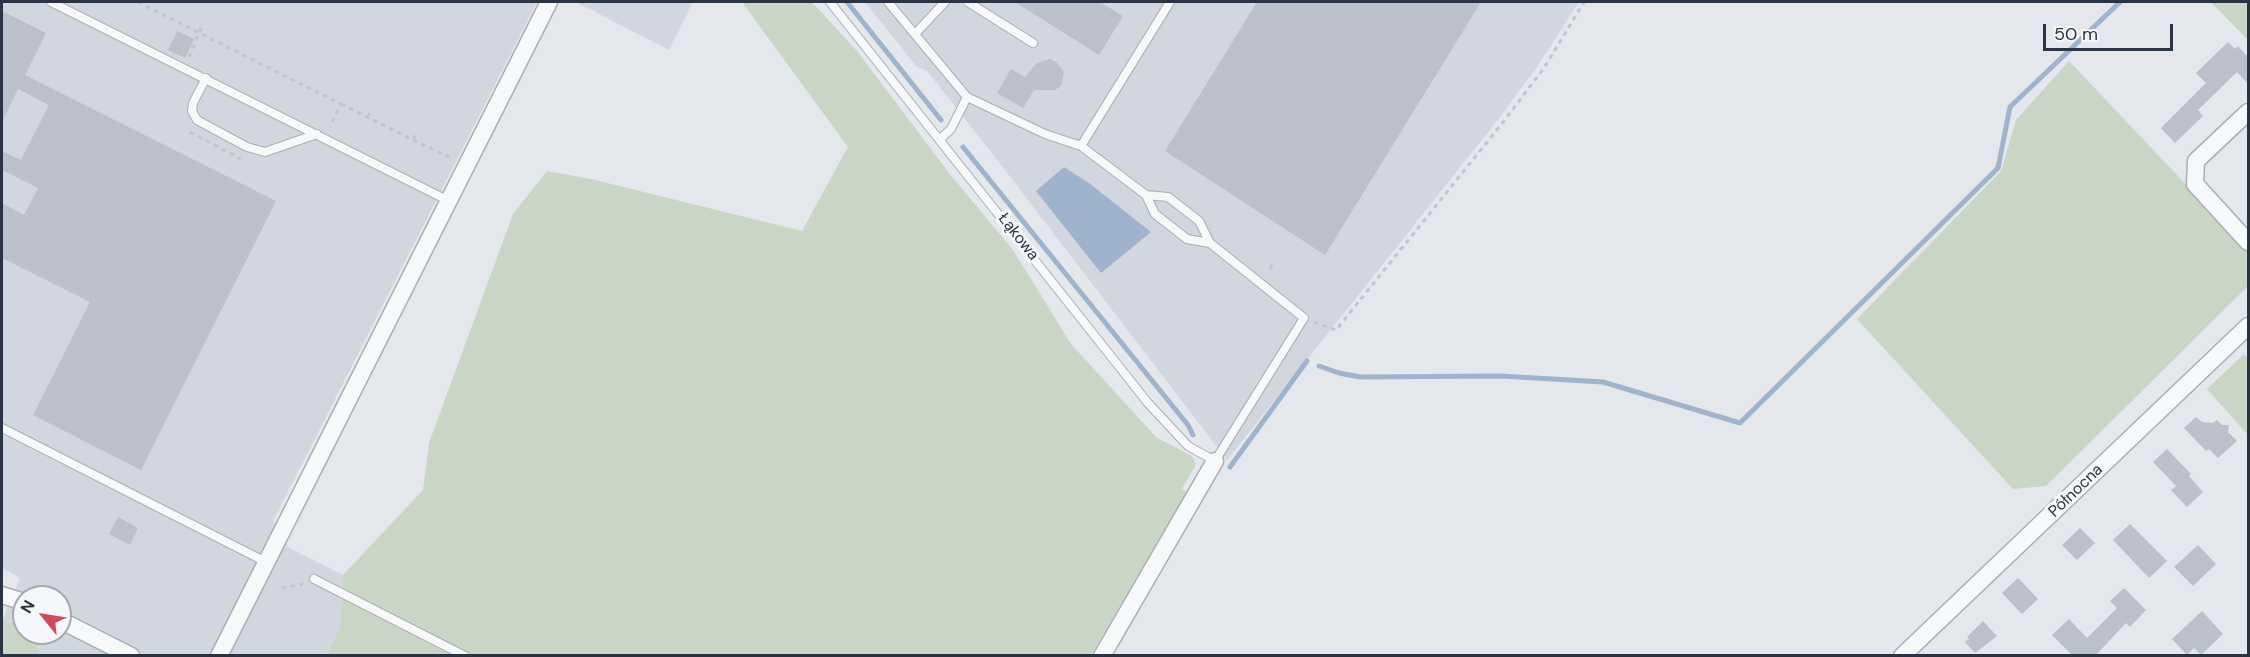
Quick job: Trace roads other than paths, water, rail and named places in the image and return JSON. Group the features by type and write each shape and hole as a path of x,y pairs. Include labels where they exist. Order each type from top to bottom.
{"street":[{"path":"219,656 268,563 549,2"},
{"path":"2248,112 2196,161 2195,184 2248,242"},
{"name":"Północna","path":"1902,656 2248,326"},
{"path":"1102,656 1215,461"},
{"path":"72,626 131,656"}],"lane":[{"path":"51,2 449,201"},
{"name":"Łąkowa","path":"830,2 1160,417 1188,446 1215,461"},
{"path":"888,2 967,97 1045,134 1081,146 1146,195 1155,214 1187,239 1209,243 1304,318 1215,461"},
{"path":"915,34 945,2"},
{"path":"968,2 1033,43"},
{"path":"1081,146 1170,2"},
{"path":"206,78 193,103 192,111 197,120 247,147 266,152 317,134"},
{"path":"940,139 951,129 967,97"},
{"path":"1146,195 1168,197 1200,221 1209,243"},
{"path":"2,428 268,563"},
{"path":"314,579 465,656"}],"water":[{"path":"1064,167 1089,183 1151,232 1101,273 1036,191"}],"waterway":[{"path":"847,2 941,120"},
{"path":"1319,366 1360,377 1501,376 1603,382 1740,423 1998,168 2010,107 2120,2"},
{"path":"963,147 1188,425 1193,435"},
{"path":"1230,467 1307,361"}]}
